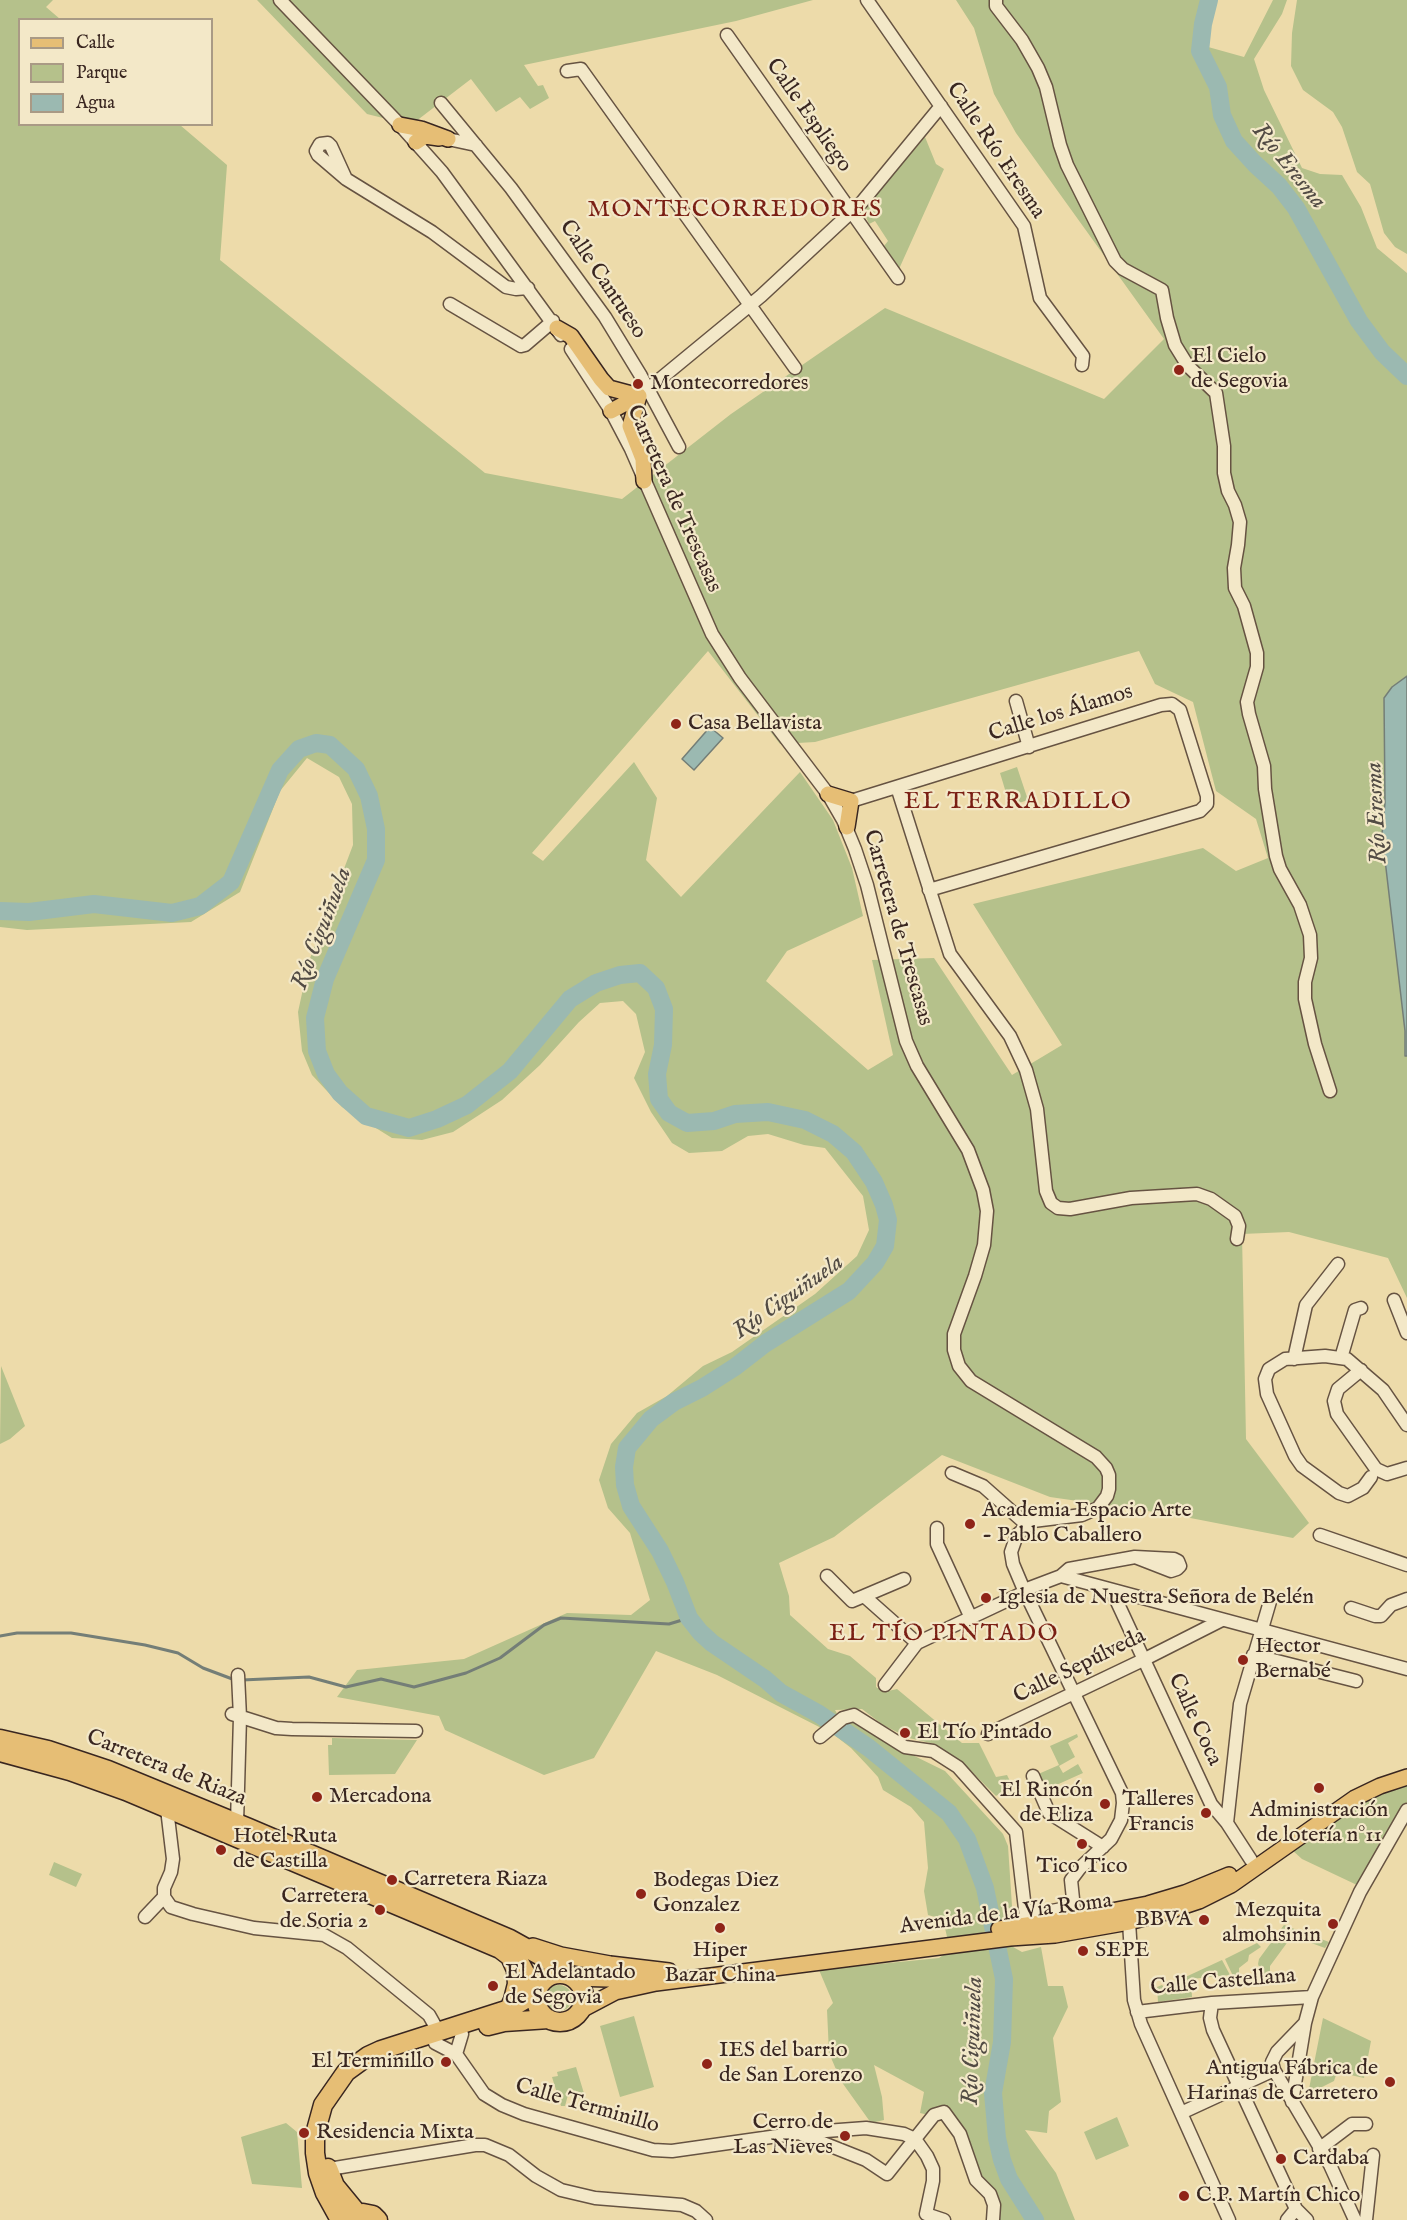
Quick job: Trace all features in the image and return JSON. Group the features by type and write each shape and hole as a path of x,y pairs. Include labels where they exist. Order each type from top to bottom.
{"highway":[{"name":"Carretera de Riaza","path":"0,1739 48,1750 108,1770 237,1823 507,1945 537,1990"},
{"name":"Carretera de Riaza","path":"0,1752 70,1771 167,1809 546,1959 572,1977"},
{"path":"507,1945 516,1975 516,1990 509,2009"},
{"path":"340,2220 325,2193 315,2153 315,2133 323,2105 346,2072 368,2056 436,2037 462,2034 504,2022 571,2019 579,2011 583,2001 581,1987 572,1977 563,1974 551,1976 526,1999 509,2009 436,2037 374,2065 349,2086 329,2120 326,2148 329,2169 335,2186 354,2217 368,2213 378,2220"},
{"path":"537,1990 538,2008 549,2019"}],"main road":[{"path":"400,125 421,129 448,139"},
{"path":"416,142 425,136 448,139"},
{"path":"555,325 572,336 609,388 644,392"},
{"path":"611,411 644,392"},
{"path":"644,392 630,426 643,459 644,481"},
{"path":"828,794 851,801 847,827"},
{"name":"Avenida de la Vía Roma","path":"1070,1910 1113,1911 1156,1902 1217,1881 1251,1860 1351,1789 1407,1767"},
{"name":"Avenida de la Vía Roma","path":"579,2011 610,1994 647,1985 1019,1929 1055,1935 1129,1922 1190,1905 1223,1889 1355,1798 1407,1777"},
{"path":"1113,1911 1121,1914 1129,1922 1135,1914 1184,1900 1217,1881"},
{"path":"1019,1929 1037,1931 1067,1926 1070,1910 1097,1927"},
{"name":"Avenida de la Vía Roma","path":"572,1977 607,1979 944,1941"},
{"name":"Avenida de la Vía Roma","path":"507,1945 610,1964 669,1971"}],"street":[{"name":"Carretera de Trescasas","path":"280,0 416,142 460,196 555,325 611,411 699,609 722,651 828,794 847,827 867,885 892,993 906,1041 917,1066 968,1150 983,1190 987,1211 984,1245 954,1334 956,1359 963,1373 971,1381 1096,1457 1109,1475 1107,1496 1093,1512 1040,1519 1027,1525"},
{"name":"Calle Río Eresma","path":"867,0 1024,226 1040,298 1083,356 1082,365"},
{"path":"996,0 996,6 1022,39 1038,68 1046,87 1067,165 1115,261 1123,269 1162,290 1175,345 1188,366 1216,393 1224,446 1224,473 1240,522 1234,568 1235,588 1244,606 1257,653 1257,667 1247,702 1264,766 1265,789 1276,856 1280,869 1300,905 1310,935 1311,958 1305,982 1305,999 1315,1044 1330,1091"},
{"name":"Calle Espliego","path":"727,35 850,213 898,278"},
{"path":"567,71 581,69 795,368"},
{"name":"Calle Cantueso","path":"441,103 536,220 605,317 644,392 679,447"},
{"path":"644,392 749,306 862,202 941,106"},
{"path":"448,139 476,145"},
{"path":"346,179 432,232 506,287 516,290 528,288"},
{"path":"450,304 521,346 555,325"},
{"path":"1016,701 1029,747"},
{"name":"Calle los Álamos","path":"851,801 1161,705 1172,704 1177,707 1182,715 1207,796 1207,804 1202,810 929,890"},
{"path":"897,787 950,954 1010,1036 1026,1070 1037,1109 1046,1191 1052,1203 1058,1208 1070,1209 1131,1198 1197,1194 1210,1199 1235,1216 1239,1226 1237,1239"},
{"path":"1294,1359 1306,1305 1338,1264"},
{"path":"1394,1300 1407,1333"},
{"path":"1341,1358 1355,1310 1361,1308"},
{"path":"1371,1477 1363,1488 1348,1496 1339,1493 1299,1463 1271,1403 1265,1384 1266,1375 1273,1365 1285,1359 1325,1356 1347,1359 1383,1390 1407,1425"},
{"path":"1361,1370 1338,1389 1334,1401 1337,1414 1376,1470 1387,1474 1407,1468"},
{"path":"952,1473 983,1486 1027,1525 1017,1535 1011,1552 1013,1564 1122,1793 1121,1820 1115,1834 1073,1876 1070,1885 1070,1910"},
{"path":"937,1528 938,1544 970,1618"},
{"path":"1320,1535 1407,1564"},
{"path":"885,1685 917,1643 1061,1576 1069,1569 1135,1557"},
{"path":"827,1576 852,1601 904,1579"},
{"path":"1061,1576 1407,1669"},
{"name":"Calle Coca","path":"1112,1591 1210,1804 1227,1823 1251,1860"},
{"path":"864,1596 917,1643"},
{"path":"1227,1823 1238,1717 1253,1654 1271,1598"},
{"path":"1350,1608 1381,1616 1391,1605 1407,1599"},
{"name":"Calle Sepúlveda","path":"988,1734 1074,1694 1221,1620"},
{"path":"1253,1654 1356,1681"},
{"path":"237,1823 238,1675"},
{"path":"824,1734 843,1718 854,1715 905,1747 933,1750 958,1767 1016,1832 1019,1929"},
{"path":"236,1716 276,1728 416,1731"},
{"path":"1033,1776 1049,1812 1103,1847"},
{"path":"167,1809 174,1859 164,1888 164,1897 171,1907 254,1928 318,1934 338,1942 429,2015 436,2037"},
{"path":"1292,2102 1305,2023 1312,1997 1360,1892 1407,1810"},
{"path":"145,1917 164,1897"},
{"name":"Avenida de la Vía Roma","path":"1019,1929 1070,1910"},
{"path":"1129,1922 1134,2000 1137,2012 1229,2220"},
{"name":"Calle Castellana","path":"1137,2012 1212,2003 1312,1997"},
{"path":"1212,2003 1210,2018 1214,2030 1296,2209 1307,2220"},
{"path":"1305,2023 1274,2058 1274,2070 1330,2165 1354,2220"},
{"path":"456,2054 462,2034"},
{"name":"Calle Terminillo","path":"436,2037 456,2054 484,2094 502,2105 524,2114 653,2151 672,2151 800,2133 866,2128 892,2131 915,2139"},
{"path":"1181,2113 1274,2070"},
{"path":"800,2133 866,2160 887,2174 937,2113 944,2112 960,2134 976,2180 990,2194 994,2205 993,2220"},
{"path":"1319,2149 1352,2124 1366,2124"},
{"path":"915,2139 930,2162 934,2175 928,2217 944,2220"},
{"path":"329,2169 485,2145 509,2155 536,2176 561,2190 612,2200 673,2204 691,2208 706,2220"},
{"path":"1366,2220 1370,2156"},
{"path":"1287,2220 1296,2209"}],"green space":[{"path":"0,0 53,0 46,7 59,18 18,18 18,126 181,126 227,165 220,260 485,473 622,499 731,414 885,308 1104,399 1164,339 1016,133 994,94 974,28 956,0 1217,0 1202,34 1201,45 1244,57 1273,0 1287,0 1282,14 1254,59 1264,90 1302,168 1320,174 1342,175 1361,207 1377,248 1407,273 1407,1298 1388,1258 1289,1232 1242,1234 1246,1439 1309,1523 1293,1538 1175,1515 1050,1497 942,1455 834,1537 779,1563 789,1596 790,1615 828,1649 850,1656 876,1678 876,1687 884,1692 897,1689 962,1743 979,1743 996,1777 1007,1775 1012,1785 996,1796 972,1772 935,1744 909,1738 883,1725 862,1709 835,1710 841,1721 846,1719 861,1724 890,1744 945,1771 1003,1834 1008,1846 1012,1906 1009,1914 1000,1920 1006,1943 1022,1952 1041,1947 1048,1986 1063,1986 1068,2007 1053,2038 1061,2102 1049,2111 1047,2133 1025,2130 1056,2173 1075,2220 998,2220 1000,2205 989,2195 950,2126 933,2116 920,2113 924,2092 874,2065 882,2097 884,2120 871,2123 841,2081 829,2053 827,2010 833,2003 819,1970 939,1958 950,1950 945,1928 939,1918 928,1915 924,1891 928,1868 924,1822 911,1807 883,1790 878,1777 851,1748 833,1734 717,1675 656,1651 594,1758 544,1775 445,1730 439,1716 337,1697 357,1670 464,1659 567,1613 631,1615 650,1600 630,1533 608,1508 599,1480 611,1444 637,1413 667,1396 703,1366 732,1352 815,1294 857,1256 869,1230 863,1196 825,1148 804,1145 768,1134 748,1136 722,1151 689,1153 672,1143 651,1112 634,1078 645,1052 636,1014 623,1001 600,1003 579,1022 540,1065 502,1100 453,1132 422,1140 392,1138 342,1107 312,1075 302,1051 298,1012 309,961 353,845 352,804 339,777 307,758 280,791 240,892 191,922 27,930 0,927","holes":["708,651 780,744 815,742 1139,651 1155,684 1193,702 1216,791 1256,819 1268,858 1236,871 1203,848 973,904 1062,1045 1012,1075 934,958 872,960 893,1055 868,1070 766,981 787,951 863,916 852,868 833,820 800,772 681,897 646,860 657,798 634,762 543,861 532,853"]},
{"path":"257,0 813,0 736,21 524,65 538,86 543,85 549,98 530,109 520,97 496,112 471,79 411,125 367,114"},
{"path":"1297,0 1407,0 1407,254 1395,247 1384,233 1370,184 1357,172 1342,127 1333,112 1303,90 1291,66 1292,33"},
{"path":"925,137 936,164 944,169 899,269 884,246 888,241 875,221 869,224 863,210"},
{"path":"1017,767 1028,800 1010,806 1000,773"},
{"path":"1,1366 25,1426 0,1444"},
{"path":"1077,1734 1078,1737 1068,1743 1075,1757 1059,1766 1063,1773 1078,1764 1083,1773 1043,1791 1036,1775 1059,1765 1050,1746"},
{"path":"332,1738 417,1740 395,1774 329,1775 328,1745 332,1745"},
{"path":"1407,1784 1407,1802 1357,1885 1302,1859 1292,1850 1368,1799"},
{"path":"54,1862 82,1874 76,1887 49,1875"},
{"path":"1284,1925 1329,1942 1325,1948 1292,1936 1270,1966 1270,1975 1262,1975 1258,1964 1259,1959"},
{"path":"1257,1943 1261,1947 1249,1955 1248,1961 1239,1968 1239,1976 1233,1976 1225,1959"},
{"path":"1222,1960 1230,1975 1191,1979 1192,1997 1158,2002 1157,1987 1162,1985 1164,1987"},
{"path":"559,1985 568,1989 572,1998 568,2007 559,2011 550,2007 546,1998 550,1989"},
{"path":"634,2016 654,2087 620,2097 600,2026"},
{"path":"1323,2018 1371,2041 1364,2078 1337,2072 1334,2081 1308,2094"},
{"path":"576,2067 586,2100 568,2095 565,2106 561,2106 552,2077 558,2076 557,2072"},
{"path":"1117,2117 1129,2146 1096,2160 1084,2132"},
{"path":"286,2123 297,2132 302,2188 252,2184 241,2137"}],"water":[{"path":"1407,676 1407,1056 1405,1056 1405,1031 1382,834 1385,803 1384,698 1392,687"},
{"path":"710,727 723,738 694,770 682,759"}],"waterway":[{"name":"Río Eresma","path":"1209,0 1200,51 1218,87 1222,115 1234,141 1279,186 1296,208 1359,321 1382,352 1407,376"},
{"name":"Río Ciguiñuela","path":"0,911 29,912 94,904 172,913 200,906 231,882 280,770 299,749 316,743 330,745 356,769 369,796 376,829 376,860 325,979 315,1018 317,1051 326,1074 340,1093 366,1116 409,1128 437,1119 467,1105 510,1071 570,999 596,983 620,975 640,973 656,988 664,1009 663,1045 657,1074 659,1099 669,1113 687,1123 714,1121 735,1114 768,1112 805,1120 833,1134 854,1152 874,1182 888,1220 885,1246 875,1263 849,1291 766,1343 735,1367 674,1402 651,1419 627,1448 624,1467 625,1485 631,1506 660,1551 689,1618 700,1632 781,1693 819,1714 869,1748 949,1813 967,1839 985,1888 1004,1979 1002,2042 993,2093 997,2138 1009,2179 1035,2220"},
{"path":"242,1680 309,1677 346,1687 381,1679 414,1687 466,1673 500,1658 544,1625 561,1618 669,1624 689,1618"},
{"path":"0,1636 17,1633 71,1633 145,1645 178,1653 203,1668 235,1680"}],"place":[{"name":"El Cielo de Segovia","path":"1179,370"},
{"name":"Montecorredores","path":"638,384"},
{"name":"Casa Bellavista","path":"676,724"},
{"name":"Academia Espacio Arte - Pablo Caballero","path":"970,1524"},
{"name":"Iglesia de Nuestra Señora de Belén","path":"986,1598"},
{"name":"Hector Bernabé","path":"1243,1660"},
{"name":"El Tío Pintado","path":"905,1733"},
{"name":"Administración de lotería n°11","path":"1319,1788"},
{"name":"Mercadona","path":"317,1797"},
{"name":"El Rincón de Eliza","path":"1105,1804"},
{"name":"Talleres Francis","path":"1206,1813"},
{"name":"Tico Tico","path":"1082,1844"},
{"name":"Hotel Ruta de Castilla","path":"221,1850"},
{"name":"Carretera Riaza","path":"392,1880"},
{"name":"Bodegas Diez Gonzalez","path":"641,1894"},
{"name":"Carretera de Soria 2","path":"380,1910"},
{"name":"BBVA","path":"1204,1920"},
{"name":"Mezquita almohsinin","path":"1333,1924"},
{"name":"Hiper Bazar China","path":"720,1928"},
{"name":"SEPE","path":"1083,1951"},
{"name":"El Adelantado de Segovia","path":"493,1986"},
{"name":"El Terminillo","path":"446,2062"},
{"name":"IES del barrio de San Lorenzo","path":"707,2064"},
{"name":"Antigua Fábrica de Harinas de Carretero","path":"1390,2082"},
{"name":"Residencia Mixta","path":"304,2133"},
{"name":"Cerro de Las Nieves","path":"845,2136"},
{"name":"Cardaba","path":"1281,2159"},
{"name":"C.P. Martín Chico","path":"1184,2196"}],"district":[{"name":"MONTECORREDORES","path":"735,211"},
{"name":"EL TERRADILLO","path":"1018,803"},
{"name":"EL TÍO PINTADO","path":"944,1635"}]}
